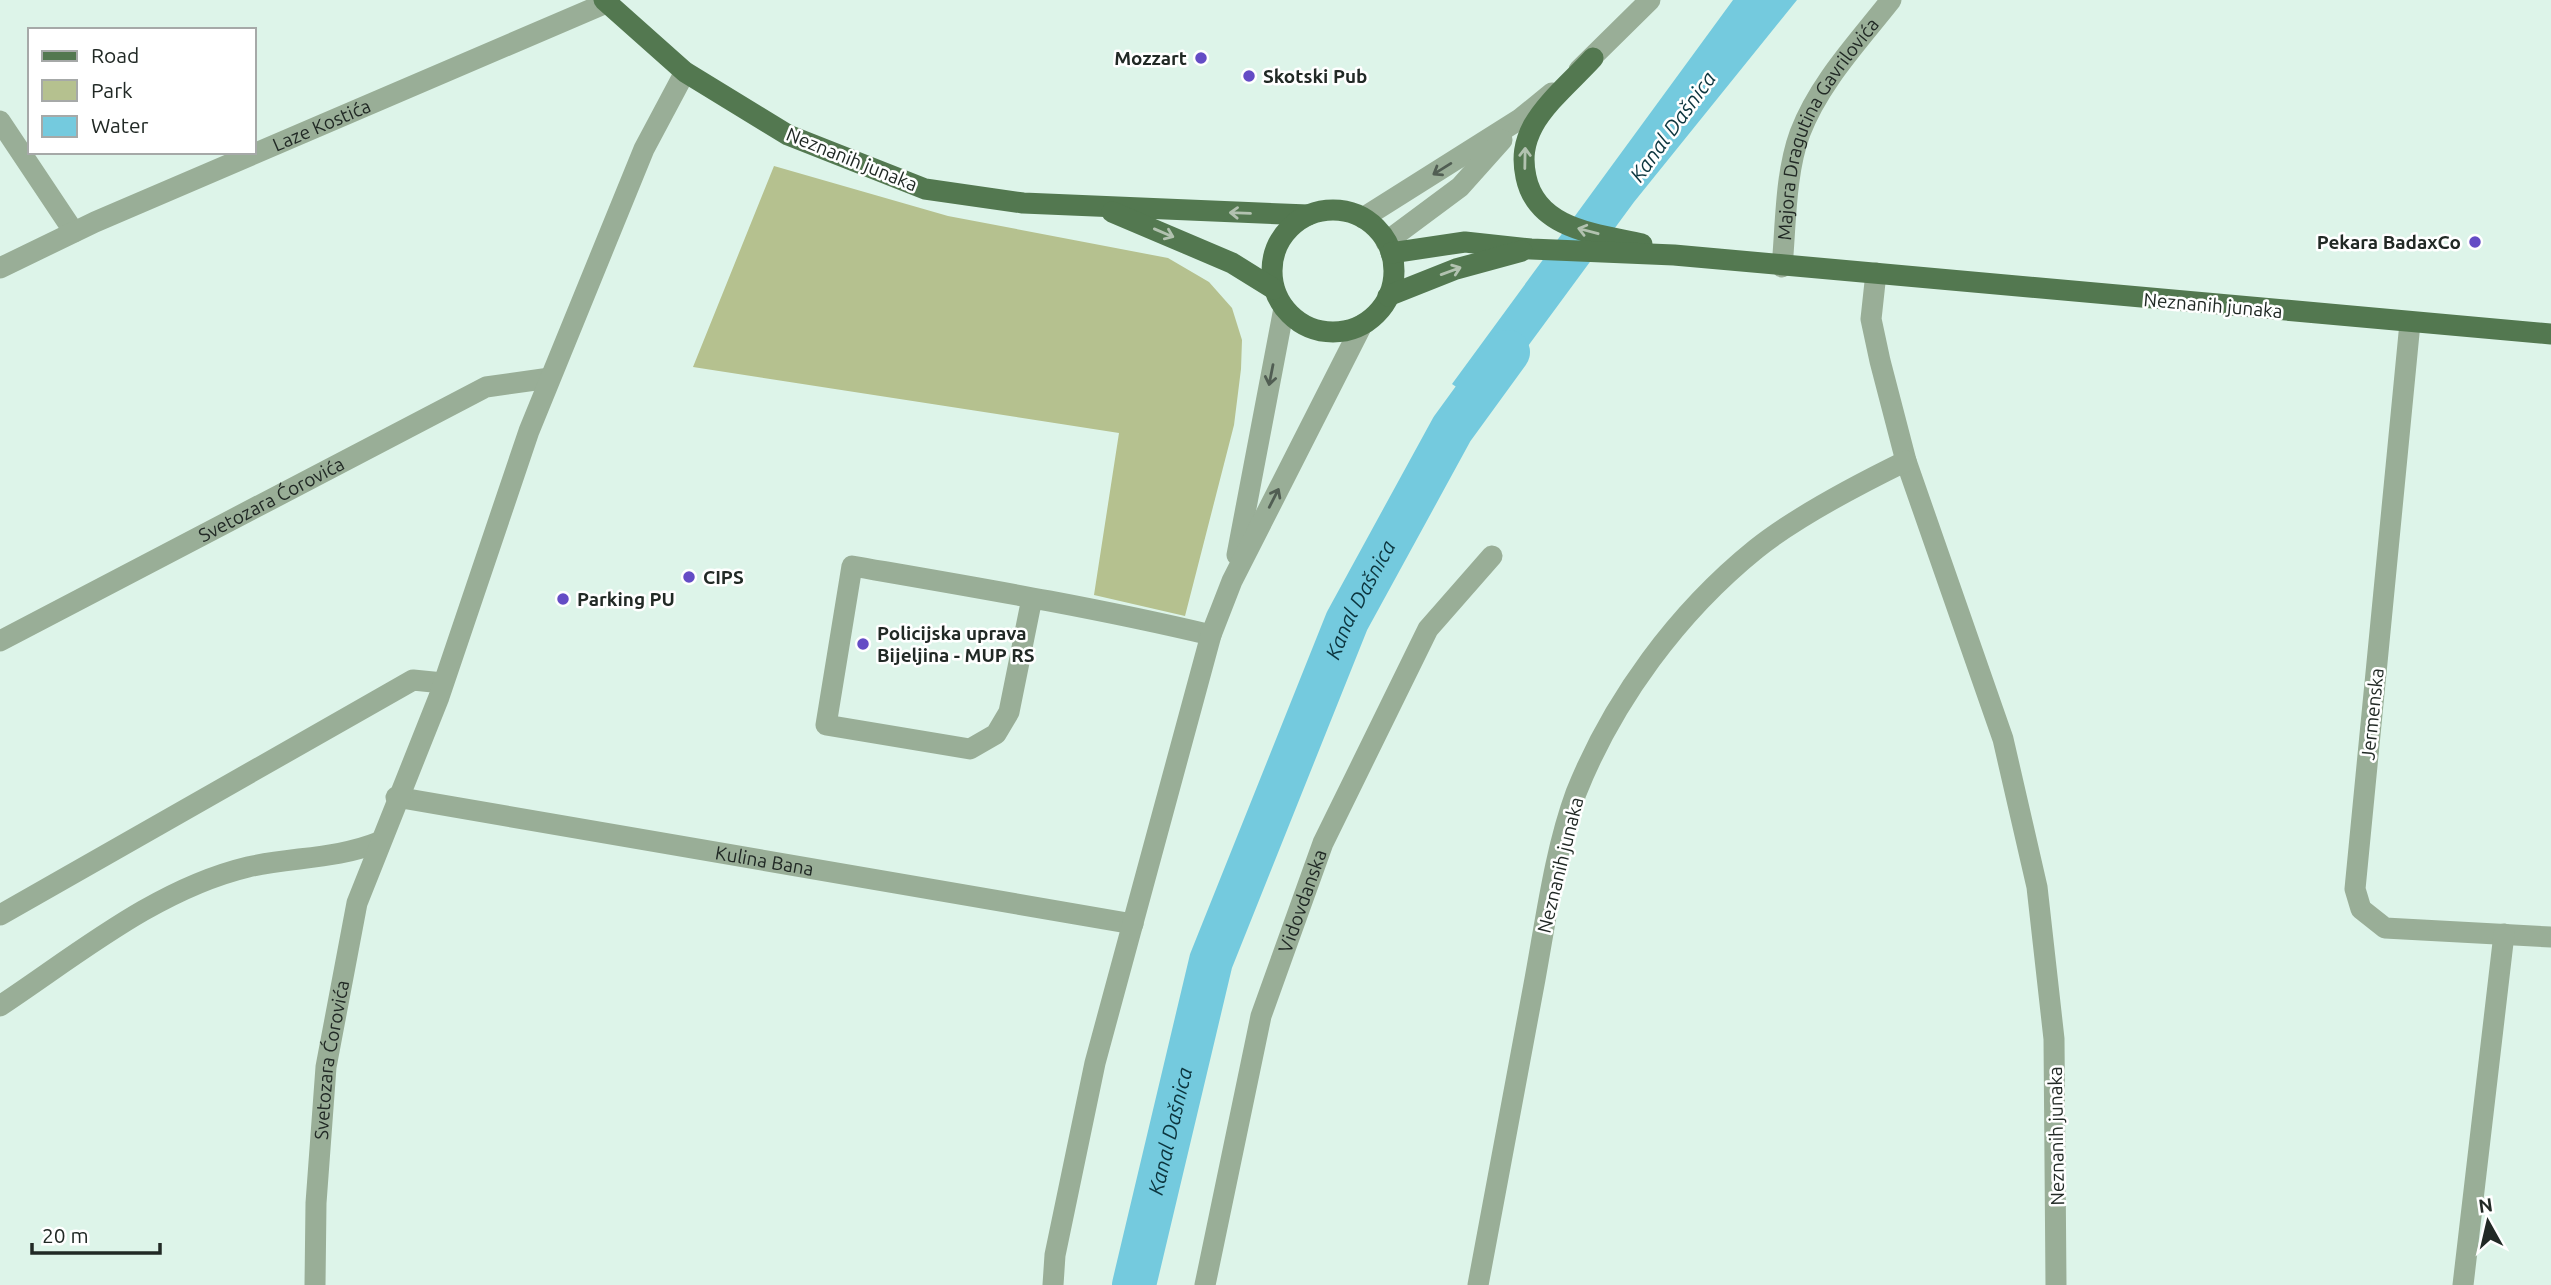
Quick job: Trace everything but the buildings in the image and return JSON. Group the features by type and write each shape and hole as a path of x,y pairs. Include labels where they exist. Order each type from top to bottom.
{"main road":[{"name":"Neznanih junaka","path":"605,1 685,72 788,135 925,189 1023,203 1308,215"},
{"path":"1593,58 1534,124 1522,152 1528,187 1537,205 1551,217 1582,230 1644,244 1674,256"},
{"path":"1101,207 1220,257 1274,289"},
{"path":"1327,211 1346,212 1363,218 1389,247 1394,276 1388,296 1377,313 1362,325 1341,331 1320,331 1300,323 1284,308 1274,289 1272,267 1277,246 1290,227 1308,215 1327,211"},
{"path":"1389,247 1465,242 1531,249 1674,256"},
{"path":"1388,296 1456,269 1531,249"},
{"name":"Neznanih junaka","path":"1674,256 2551,334"}],"street":[{"path":"1363,218 1520,119 1593,58 1650,0"},
{"name":"Majora Dragutina Gavrilovića","path":"1782,267 1788,192 1799,134 1826,83 1891,0"},
{"name":"Laze Kostića","path":"256,153 605,1"},
{"name":"Svetozara Ćorovića","path":"315,1285 316,1203 326,1067 357,903 396,797 443,683 529,431 644,149 685,72"},
{"path":"1389,247 1460,187 1520,119"},
{"path":"0,121 74,232"},
{"name":"Laze Kostića","path":"0,268 74,232 253,154"},
{"name":"Neznanih junaka","path":"1876,274 1871,319 1906,461 2003,739 2036,887 2054,1039 2056,1285"},
{"path":"1232,581 1284,308"},
{"name":"Jermenska","path":"2410,323 2355,889 2361,909 2385,928 2551,937"},
{"path":"1053,1285 1055,1255 1095,1063 1211,635 1232,581 1362,325"},
{"name":"Svetozara Ćorovića","path":"0,641 486,387 550,378"},
{"name":"Neznanih junaka","path":"1478,1285 1552,888 1576,794 1612,721 1652,656 1702,599 1757,548 1861,483 1906,461"},
{"name":"Vidovdanska","path":"1205,1285 1261,1016 1324,843 1428,629 1492,556"},
{"path":"1032,598 1009,712 996,734 970,749 826,725 852,566 1032,598 1211,635"},
{"path":"0,915 413,680 443,683"},
{"name":"Kulina Bana","path":"396,797 1133,924"},
{"path":"0,1006 141,913 194,886 247,867 352,853 379,842"},
{"path":"2463,1285 2504,934"}],"green space":[{"path":"774,166 948,216 1168,258 1209,282 1232,308 1242,340 1241,369 1234,425 1185,616 1094,595 1119,433 693,367"}],"water":[{"path":"1733,0 1797,0 1634,202 1484,406 1452,384"}],"waterway":[{"name":"Kanal Dašnica","path":"1134,1285 1211,961 1347,621 1452,429 1508,352"}],"place":[{"name":"Mozzart","path":"1201,58"},
{"name":"Skotski Pub","path":"1249,76"},
{"name":"Pekara BadaxCo","path":"2475,242"},
{"name":"CIPS","path":"689,577"},
{"name":"Parking PU","path":"563,599"},
{"name":"Policijska uprava Bijeljina - MUP RS","path":"863,644"}]}
